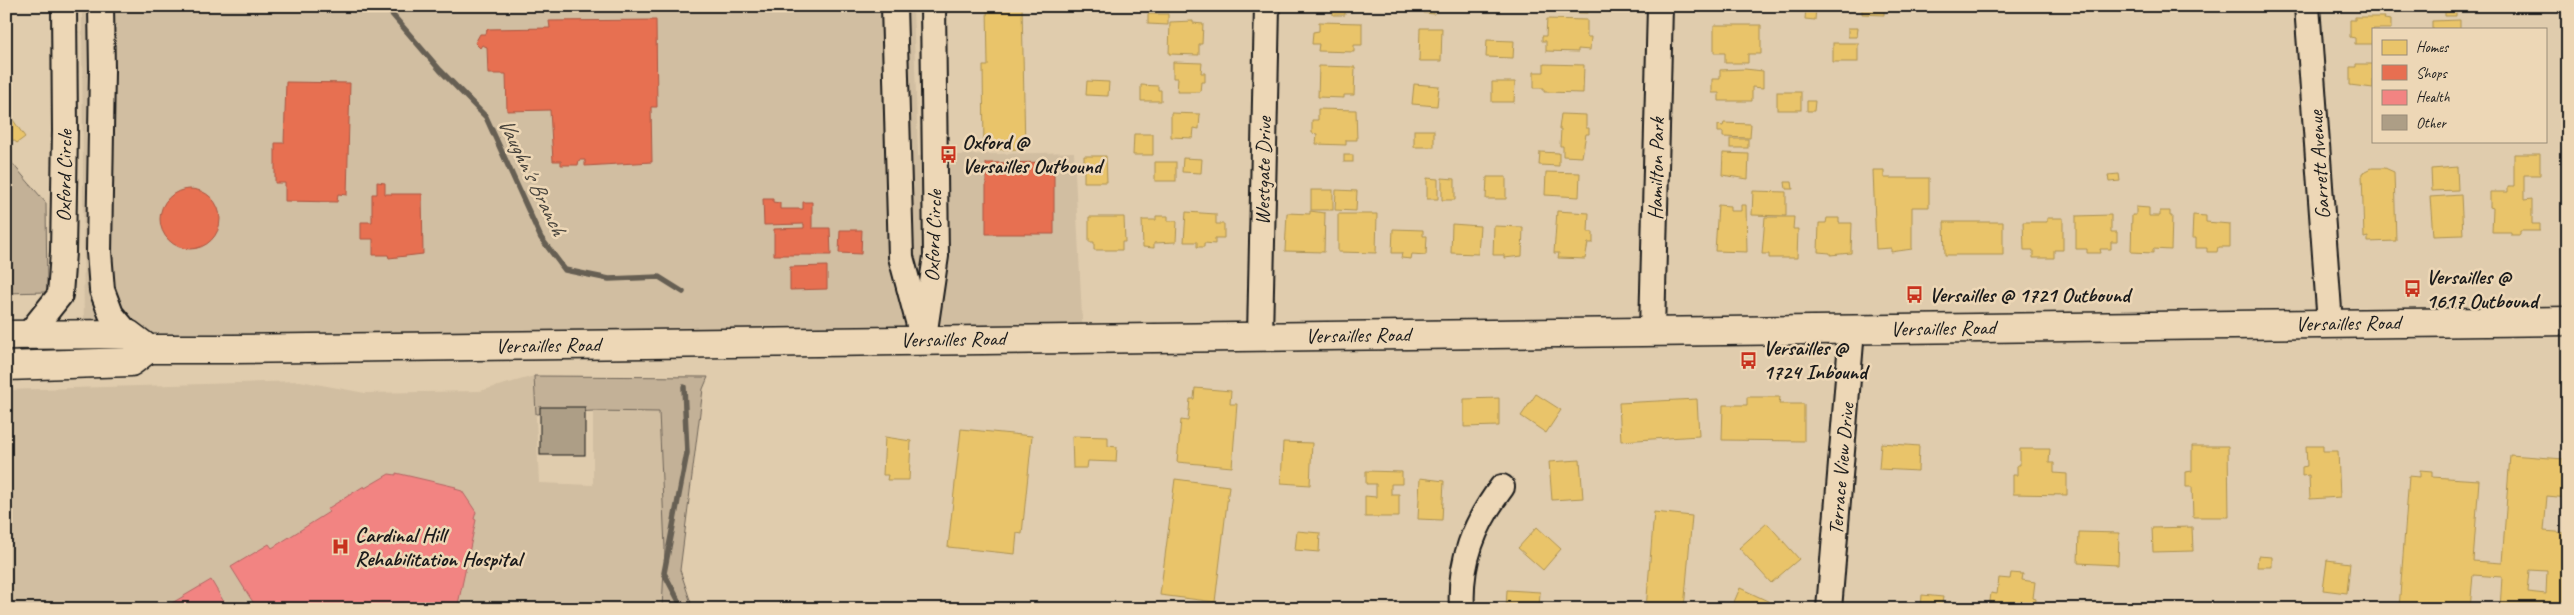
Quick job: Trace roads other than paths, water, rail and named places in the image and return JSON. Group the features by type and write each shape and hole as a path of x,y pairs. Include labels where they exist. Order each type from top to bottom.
{"main road":[{"name":"Versailles Road","path":"17,335 138,341 923,340 2568,321"},
{"path":"6,366 132,362 138,341"}],"street":[{"name":"Oxford Circle","path":"17,335 60,294 65,168 64,6"},
{"name":"Oxford Circle","path":"101,6 102,71 99,252 102,290 111,314 138,341"},
{"name":"Oxford Circle","path":"894,6 901,257 923,340"},
{"name":"Oxford Circle","path":"923,340 936,256 933,6"},
{"name":"Westgate Drive","path":"1260,336 1267,6"},
{"name":"Hamilton Park","path":"1652,331 1660,6"},
{"name":"Garrett Avenue","path":"2307,6 2330,324"},
{"name":"Terrace View Drive","path":"1829,609 1852,330"},
{"path":"1462,609 1464,561 1473,533 1485,509 1502,487"}],"waterway":[{"name":"Vaughn's Branch","path":"385,6 440,70 486,117 541,238 565,270 609,279 659,277 683,292"},
{"name":"Vaughn's Branch","path":"683,609 664,573 687,453 684,387"}],"place":[{"name":"Oxford @ Versailles Outbound","path":"948,154"},
{"name":"Versailles @ 1617 Outbound","path":"2412,289"},
{"name":"Versailles @ 1721 Outbound","path":"1915,295"},
{"name":"Versailles @ 1724 Inbound","path":"1749,360"},
{"name":"Cardinal Hill Rehabilitation Hospital","path":"341,547"}]}
